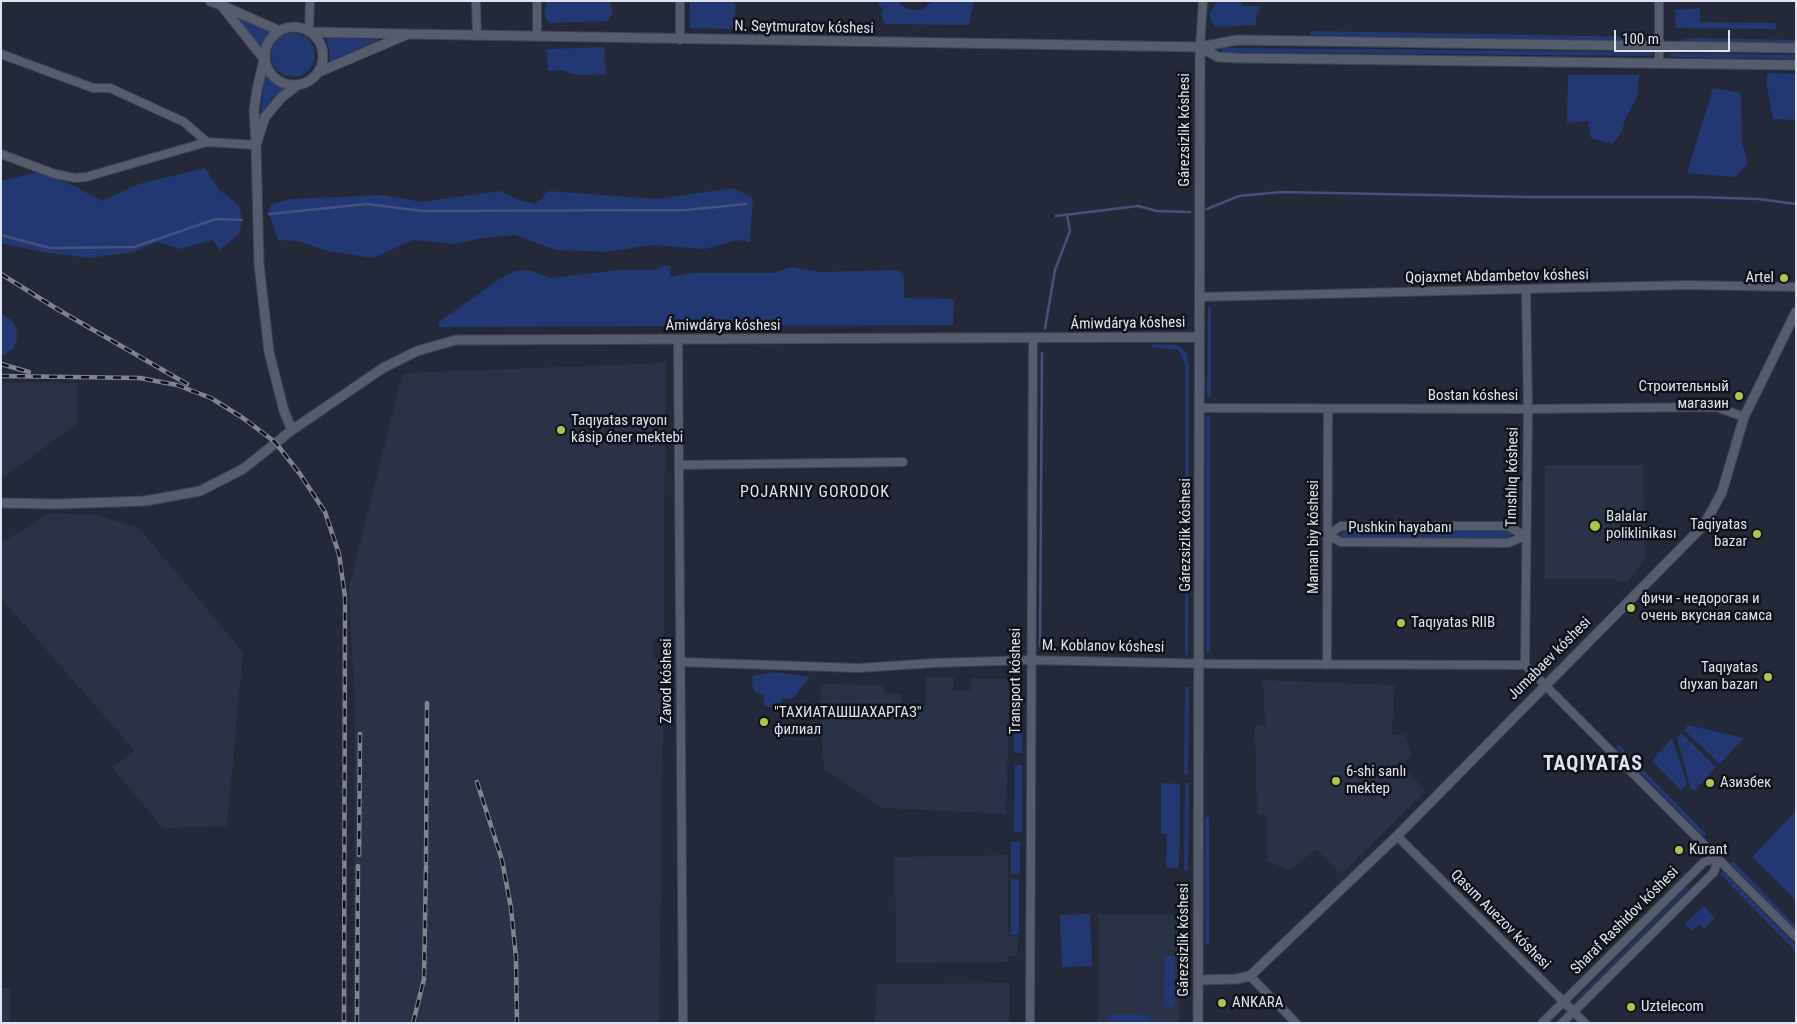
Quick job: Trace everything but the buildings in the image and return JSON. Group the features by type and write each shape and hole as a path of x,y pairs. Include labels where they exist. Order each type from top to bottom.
{"street":[{"path":"210,1 222,3 280,31"},
{"path":"309,32 310,1"},
{"path":"476,1 477,36"},
{"path":"536,37 537,1"},
{"path":"680,1 680,40"},
{"path":"1200,48 1202,1"},
{"path":"1659,1 1659,63"},
{"path":"222,3 264,59 273,76 280,82 298,85"},
{"path":"292,430 284,411 270,352 259,264 254,110 268,43 280,31 295,27 309,32 316,38 323,54 319,72"},
{"name":"N. Seytmuratov kóshesi","path":"309,32 1200,48"},
{"path":"256,144 265,117 282,97 298,85 306,83 319,72 408,34"},
{"path":"1200,48 1237,40 1796,48"},
{"path":"1200,48 1218,57 1239,58 1796,65"},
{"name":"Gárezsizlik kóshesi","path":"1198,1023 1200,48"},
{"path":"1,54 93,88 110,88 184,122 206,142"},
{"path":"1,154 56,174 75,178 86,177 206,142 256,144"},
{"name":"Qojaxmet Abdambetov kóshesi","path":"1199,297 1686,285 1796,287"},
{"name":"Tınıshlıq kóshesi","path":"1525,664 1525,536 1528,409 1526,289"},
{"name":"Jumabaev kóshesi","path":"1250,976 1397,836 1704,525 1722,492 1744,417 1796,312"},
{"name":"Ámiwdárya kóshesi","path":"1,503 57,504 145,501 200,491 244,469 275,442 383,368 417,351 456,340 1199,337"},
{"name":"Zavod kóshesi","path":"678,339 683,1023"},
{"name":"Transport kóshesi","path":"1030,1023 1032,339"},
{"name":"Bostan kóshesi","path":"1200,408 1328,410 1716,407 1744,417"},
{"name":"Maman biy kóshesi","path":"1327,664 1328,410"},
{"path":"679,465 904,462"},
{"name":"Pushkin hayabanı","path":"1341,526 1508,526 1525,536 1508,543 1341,542 1328,534 1341,526"},
{"name":"M. Koblanov kóshesi","path":"681,662 858,668 934,662 1030,660 1199,663 1525,664"},
{"path":"1525,664 1796,937"},
{"name":"Qasım Auezov kóshesi","path":"1397,836 1585,1023"},
{"name":"Sharaf Rashidov kóshesi","path":"1542,1023 1704,862 1718,858"},
{"name":"Sharaf Rashidov kóshesi","path":"1562,1023 1714,872 1718,858"},
{"path":"1198,980 1236,979 1250,976 1296,1023"}],"shaded area":[{"path":"547,1 610,1 613,13 608,21 549,23 544,13"},
{"path":"690,1 732,1 736,6 733,29 690,28"},
{"path":"878,1 900,1 900,4 910,10 921,10 934,1 974,1 969,25 885,24 881,15 884,10 878,4"},
{"path":"1217,1 1242,1 1242,6 1261,6 1256,16 1256,25 1214,27 1209,15"},
{"path":"1700,8 1700,22 1775,23 1776,29 1676,28 1675,10"},
{"path":"234,14 274,31 262,50"},
{"path":"1310,31 1646,37 1646,41 1310,35"},
{"path":"297,33 309,39 314,46 314,64 309,71 302,76 289,77 281,74 274,67 271,51 274,43 281,36"},
{"path":"326,36 380,40 329,62 330,54"},
{"path":"1694,38 1796,40 1796,44 1680,42 1681,40"},
{"path":"604,47 606,74 576,75 562,70 548,71 547,49"},
{"path":"1221,48 1653,52 1653,56 1221,52"},
{"path":"1669,53 1796,55 1796,59 1669,57"},
{"path":"265,73 272,82 286,89 271,102 260,119"},
{"path":"1768,73 1796,74 1796,120 1773,119 1766,82"},
{"path":"1568,75 1639,75 1637,97 1625,119 1622,132 1612,144 1591,138 1588,121 1567,123"},
{"path":"1713,88 1741,93 1742,143 1748,163 1735,177 1687,173"},
{"path":"205,168 218,189 239,205 242,220 239,234 220,250 212,240 180,249 157,242 134,252 89,258 43,252 1,243 1,181 38,172 74,186 102,201 139,184"},
{"path":"734,188 753,198 750,242 737,240 705,249 651,245 606,252 556,250 515,235 482,238 456,244 413,240 373,258 328,251 297,241 278,240 269,214 270,205 290,199 384,195 421,202 500,191 519,200 536,204 549,191 657,199"},
{"path":"663,266 671,266 670,277 691,273 774,273 791,267 821,272 900,270 904,279 904,298 954,299 953,325 439,327 439,322 501,278 515,271 529,270 550,278 620,270 656,270"},
{"path":"1208,307 1211,307 1211,397 1207,397"},
{"path":"1,313 10,319 16,327 17,339 14,348 4,355 1,354"},
{"path":"1152,344 1177,345 1182,348 1187,354 1189,367 1188,655 1185,655 1185,366 1179,350 1152,347"},
{"path":"665,363 664,636 653,640 653,658 664,662 659,1023 353,1023 355,716 349,587 403,373"},
{"path":"1,382 78,383 78,423 1,479"},
{"path":"1206,416 1210,416 1210,653 1206,652"},
{"name":"Balalar poliklinikası","path":"1545,465 1643,465 1645,559 1628,581 1615,581 1615,579 1545,579"},
{"path":"50,513 98,515 139,528 243,652 227,826 163,828 112,768 134,750 1,598 1,543"},
{"path":"1344,531 1510,531 1512,534 1510,538 1344,538 1340,534"},
{"path":"774,672 810,677 793,698 782,699 781,707 765,707 763,695 754,691 752,685 753,676"},
{"path":"926,677 954,677 953,690 970,691 971,678 1010,679 1006,814 882,808 824,769 820,714 821,684 883,685 884,693 902,694 902,706 925,706"},
{"name":"6-shi sanlı mektep","path":"1263,680 1394,685 1392,734 1405,735 1412,756 1401,765 1426,791 1341,874 1316,849 1290,870 1267,861 1267,815 1257,814 1255,733 1255,725 1265,725"},
{"path":"1185,687 1189,687 1188,774 1184,774"},
{"path":"1014,722 1022,722 1022,753 1014,753"},
{"path":"1688,725 1744,738 1720,764 1684,730"},
{"path":"1681,733 1716,767 1694,791 1690,787 1677,737"},
{"path":"1672,738 1687,784 1681,790 1652,761"},
{"path":"1619,745 1706,834 1703,837 1616,747"},
{"path":"1015,765 1022,765 1022,832 1014,832"},
{"path":"1161,783 1180,784 1179,868 1166,868 1167,834 1161,834"},
{"path":"1185,783 1189,783 1188,870 1184,870"},
{"path":"1796,811 1796,900 1752,857"},
{"path":"1205,817 1209,817 1209,944 1205,944"},
{"path":"1011,842 1020,842 1020,874 1011,874"},
{"path":"1008,855 1008,936 1018,936 1017,956 1008,956 1008,962 896,963 895,857"},
{"path":"1733,861 1796,926 1796,932 1730,864"},
{"path":"1723,871 1796,945 1796,952 1720,874"},
{"path":"1011,879 1019,879 1019,935 1011,935"},
{"path":"1688,886 1689,888 1576,1001 1575,1000"},
{"path":"1704,906 1715,918 1704,929 1699,924 1692,931 1685,924"},
{"path":"1090,914 1092,966 1062,967 1060,915"},
{"path":"1098,914 1179,915 1179,1023 1098,1023"},
{"path":"1165,956 1175,956 1175,1007 1164,1007"},
{"path":"1009,983 1009,1023 875,1023 877,984"},
{"path":"1,988 10,988 10,1023 1,1023"},
{"path":"1109,1014 1149,1015 1149,1023 1109,1023"}],"waterway":[{"path":"1207,209 1239,196 1281,192 1529,197 1696,197 1759,199 1796,204"},
{"path":"269,214 367,204 422,211 686,210 746,204"},
{"path":"1056,216 1138,206 1157,211 1190,212"},
{"path":"1045,328 1055,270 1070,231 1067,215"},
{"path":"1,235 50,248 134,247 216,219 242,220"},
{"path":"1040,646 1042,353"}],"railway":[{"path":"1,274 57,309 187,384"},
{"path":"1,364 29,372"},
{"path":"1,376 140,378 177,385 211,398 243,418 275,442 300,474 325,512 339,554 345,597 344,1023"},
{"path":"426,862 427,703"},
{"path":"359,855 360,734"},
{"path":"477,782 502,860 511,908 516,958 517,1023"},
{"path":"357,1023 358,866"},
{"path":"413,1023 424,979 426,866"}],"place":[{"name":"Artel","path":"1784,278"},
{"name":"Строительный магазин","path":"1739,396"},
{"name":"Taqıyatas rayonı kásip óner mektebi","path":"561,430"},
{"name":"Balalar poliklinikası","path":"1595,526"},
{"name":"Taqiyatas bazar","path":"1757,534"},
{"name":"фичи - недорогая и очень вкусная самса","path":"1631,608"},
{"name":"Taqıyatas RIIB","path":"1401,623"},
{"name":"Taqıyatas dıyxan bazarı","path":"1768,677"},
{"name":"\"ТАХИАТАШШАХАРГАЗ\" филиал","path":"764,722"},
{"name":"6-shi sanlı mektep","path":"1336,781"},
{"name":"Азизбек","path":"1710,783"},
{"name":"Kurant","path":"1679,850"},
{"name":"ANKARA","path":"1222,1003"},
{"name":"Uztelecom","path":"1631,1007"}],"district":[{"name":"POJARNIY GORODOK","path":"815,493"},
{"name":"TAQIYATAS","path":"1593,765"}]}
